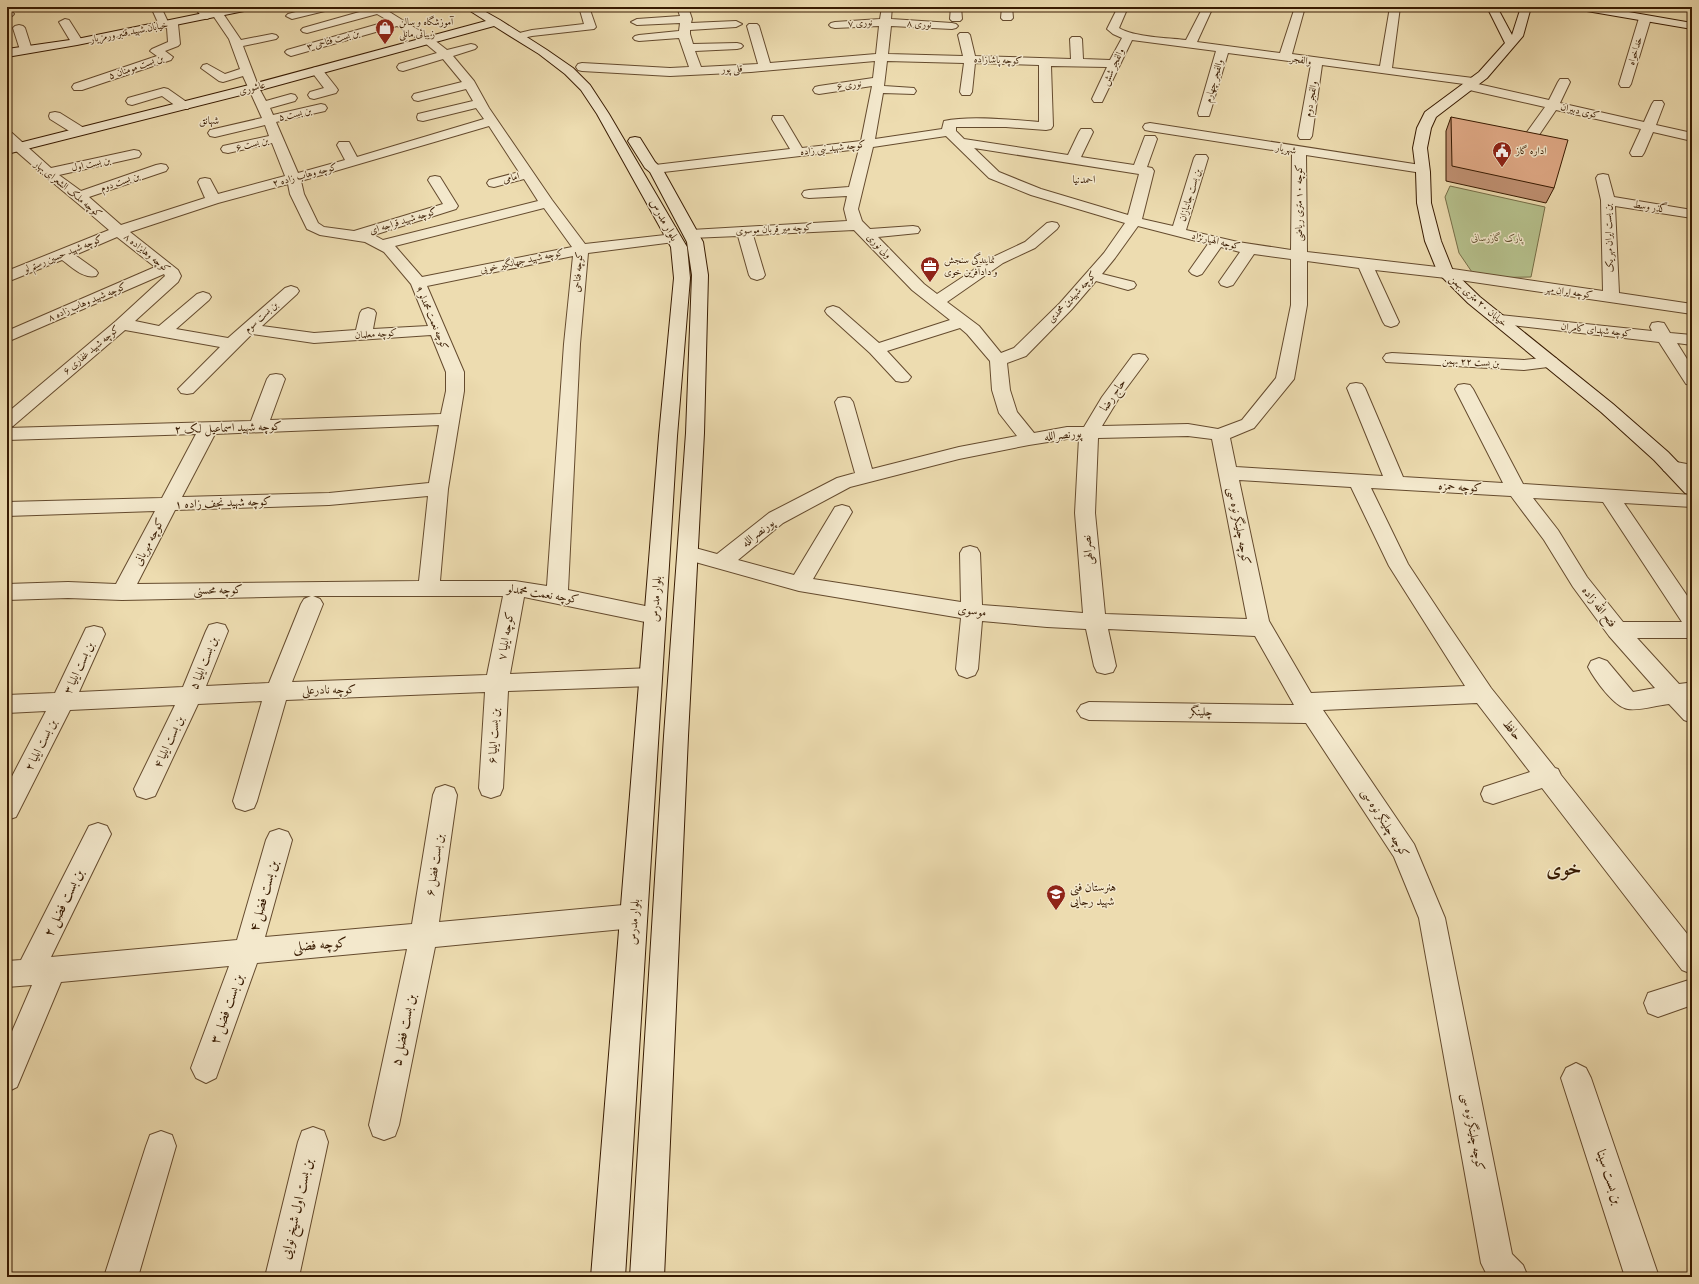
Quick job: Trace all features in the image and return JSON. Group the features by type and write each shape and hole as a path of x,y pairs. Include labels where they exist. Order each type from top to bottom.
{"street":[{"path":"156,7 168,24"},
{"name":"کوچه نعمت محمدلو ۹","path":"198,7 212,15 236,44 248,71 253,88 266,113 293,178 297,194 312,226 320,231 368,238 389,249 418,283 455,372 455,391 448,419 438,490 429,588"},
{"name":"خیابان شهید قنبر ورمزیار","path":"7,53 77,42 245,7"},
{"path":"292,16 329,7"},
{"name":"بلوار مدرس","path":"469,7 492,14 582,67 617,111 650,165 655,169 682,236 679,247 682,278 668,436 608,1277"},
{"path":"526,35 590,27 584,7"},
{"path":"670,7 683,8 688,48 696,71"},
{"name":"نوری ۸","path":"885,22 954,22 956,7"},
{"path":"1123,7 1113,29 1128,36"},
{"path":"1190,44 1208,7"},
{"path":"1285,57 1300,7"},
{"path":"1385,70 1395,7"},
{"path":"1492,7 1511,43"},
{"name":"خیابان ۲۰ متری بهمن","path":"1526,7 1519,34 1483,75 1430,115 1424,128 1420,148 1424,203 1433,241 1446,273 1662,456 1692,490"},
{"path":"1581,7 1692,26"},
{"path":"1607,7 1692,21"},
{"path":"887,8 901,10"},
{"name":"ولی نوری","path":"887,8 877,89 865,129 867,144 851,209 855,222 918,287 973,330 998,360"},
{"path":"307,30 376,9"},
{"name":"کوچه فتاحی","path":"376,9 429,41 446,55 451,72 470,84 480,103 547,203 581,249 572,344 557,595"},
{"name":"عاشوری","path":"12,148 184,106 429,41 492,14"},
{"name":"خداخواه","path":"1625,84 1645,18"},
{"path":"65,22 77,42"},
{"path":"637,22 685,27 736,24"},
{"name":"نوری ۷","path":"835,25 885,22"},
{"name":"۵ بن بست مومنان","path":"78,87 168,57 156,51 174,44 168,24"},
{"path":"356,46 405,26"},
{"name":"بن بست فتاحی ۳","path":"291,52 405,26"},
{"path":"753,26 766,67"},
{"path":"639,38 685,27"},
{"path":"19,28 26,50"},
{"name":"بلوار مدرس","path":"526,35 569,71 586,88 682,236 695,242 700,275 695,432 675,752 647,1277"},
{"path":"964,35 970,59 966,92"},
{"name":"والفجر","path":"1128,36 1385,70 1471,84"},
{"name":"والفجر شش","path":"1098,99 1128,36"},
{"path":"236,44 272,37"},
{"path":"1076,39 1077,63"},
{"path":"688,48 737,46"},
{"path":"403,67 471,47"},
{"name":"والفجر چهارم","path":"1204,113 1223,49"},
{"name":"کوچه پاشازاده","path":"881,57 1114,64"},
{"name":"قلی پور","path":"582,67 670,72 766,67 881,57"},
{"path":"1045,62 1046,126 1006,123 948,124 954,137 1147,171 1134,221"},
{"name":"والفجر دوم","path":"1305,136 1317,62"},
{"path":"207,68 222,78 248,71"},
{"path":"314,95 332,90 316,71"},
{"path":"1534,132 1553,105 1564,82"},
{"path":"418,96 470,84"},
{"name":"کوی دبیران","path":"1471,84 1553,105 1692,137"},
{"name":"نوری ۶","path":"819,90 877,89 908,94"},
{"path":"132,101 164,92 184,106"},
{"path":"215,134 266,113 291,98"},
{"path":"423,117 480,103"},
{"path":"1637,153 1658,104"},
{"name":"۵ بن بست","path":"266,113 320,108"},
{"path":"55,116 79,131"},
{"path":"778,120 798,152"},
{"name":"کوچه وهاب زاده ۲","path":"119,231 212,200 353,162 493,121"},
{"path":"1073,159 1086,132"},
{"name":"شهریار","path":"1139,170 1150,133 1299,151 1422,169"},
{"name":"کوچه ملک الشعرای بهار","path":"7,136 12,148 79,196 119,231"},
{"name":"کوچه شهید نبی زاده","path":"655,169 867,144 954,137"},
{"name":"کوچه الهیارنژاد","path":"954,137 994,175 1036,192 1134,221 1217,242 1250,248 1365,264 1446,273"},
{"name":"۶ بن بست","path":"228,149 276,138"},
{"path":"344,145 353,162"},
{"name":"کوچه ۱۰ متری ریاضی","path":"1299,151 1299,255"},
{"name":"بن بست اول","path":"48,173 134,154"},
{"name":"بن بست جانبازان","path":"1178,232 1201,158"},
{"name":"بن بست دوم","path":"79,196 161,168"},
{"name":"امامی","path":"494,183 528,174"},
{"name":"بن بست ایران مهر یک","path":"1603,178 1608,200 1611,298"},
{"name":"کوچه شهید قراجه ای","path":"355,236 451,206 435,180"},
{"path":"205,182 212,200"},
{"path":"809,194 856,191"},
{"name":"گذر وسط","path":"1608,200 1692,214"},
{"path":"381,245 547,203"},
{"path":"338,234 397,214"},
{"name":"کوچه شهیدین محمدی","path":"998,360 1020,352 1066,306 1110,255 1134,221"},
{"path":"937,302 998,260 1030,245 1052,226"},
{"name":"کوچه میر قربان موسوی","path":"682,236 744,231 862,229 913,230"},
{"name":"کوچه شهید حسین رستم لو","path":"7,277 119,231"},
{"name":"کوچه وهابزاده ۸","path":"119,231 170,272"},
{"path":"744,231 757,275"},
{"name":"کوچه شهید جهانگیر خویی","path":"418,283 581,249 638,240 682,236"},
{"path":"1197,271 1217,242"},
{"path":"1227,282 1250,248"},
{"path":"64,254 90,273"},
{"path":"1220,435 1248,424 1285,379 1299,305 1299,255"},
{"path":"1365,264 1391,322"},
{"name":"کوچه شهید غفاری ۶","path":"7,422 122,324 172,279 170,272"},
{"name":"کوچه شهید وهاب زاده ۸","path":"7,337 170,272"},
{"name":"کوچه ایران مهر","path":"1446,273 1611,298 1692,308"},
{"path":"1093,276 1128,285"},
{"name":"بن بست سوم","path":"232,344 291,291"},
{"path":"162,332 203,297"},
{"path":"1646,302 1663,337 1692,380"},
{"path":"833,311 876,349 902,376"},
{"path":"363,335 368,313"},
{"name":"کوچه شهدای کامران","path":"1500,320 1692,340"},
{"path":"876,349 962,322"},
{"path":"122,324 232,344"},
{"name":"کوچه معلمان","path":"249,329 314,338 438,330"},
{"path":"187,389 232,344"},
{"name":"بن بست ۲۲ بهمن","path":"1392,358 1524,365 1550,362"},
{"name":"حاج رضا","path":"1089,433 1111,397 1139,359"},
{"path":"998,360 1001,390 1008,413 1029,439"},
{"path":"258,427 276,380"},
{"path":"1356,388 1396,484"},
{"name":"فتح الله زاده","path":"1464,389 1517,491 1551,535 1580,582 1617,630 1683,692 1692,714"},
{"path":"844,402 865,476"},
{"name":"کوچه شهید اسماعیل لک ۲","path":"7,434 208,429 448,419"},
{"name":"کوچه مهربانی","path":"122,592 208,429"},
{"name":"پورنصرالله","path":"721,562 776,518 844,482 865,476 959,453 1067,433 1188,430 1220,435"},
{"name":"نصرالهی","path":"1089,433 1085,513 1095,620 1105,666"},
{"name":"کوچه چلینگر نوه سی","path":"1220,435 1258,621 1309,708 1405,852 1432,918 1497,1263 1511,1277"},
{"path":"1671,467 1692,471"},
{"name":"کوچه حمزه","path":"1228,473 1692,501"},
{"name":"حافظ","path":"1358,481 1399,566 1483,694 1549,776 1692,961"},
{"name":"کوچه شهید نجف زاده ۱","path":"7,509 329,499 438,490"},
{"path":"1609,496 1692,620"},
{"path":"799,584 842,512"},
{"name":"موسوی","path":"688,552 799,584 972,612 1047,619 1262,628"},
{"path":"967,669 972,612 970,554"},
{"name":"کوچه نعمت محمدلو","path":"429,588 515,588 557,595 655,616"},
{"name":"کوچه محسنی","path":"7,592 68,590 122,592 429,588"},
{"name":"۷ کوچه ایلیا","path":"497,684 515,588"},
{"path":"245,801 277,691 312,604"},
{"path":"1617,630 1692,630"},
{"name":"۵ بن بست ایلیا","path":"191,695 217,631"},
{"name":"۳ بن بست ایلیا","path":"63,701 94,634"},
{"path":"1599,667 1624,697 1630,701 1683,692"},
{"name":"کوچه نادرعلی","path":"7,704 277,691 392,688 651,677"},
{"name":"۶ بن بست ایلیا","path":"491,788 497,684"},
{"name":"چلینگر","path":"1089,710 1309,708 1483,694"},
{"name":"۴ بن بست ایلیا","path":"146,789 191,695"},
{"name":"بن بست ایلیا ۲","path":"7,810 63,701"},
{"path":"1493,794 1549,776"},
{"name":"۶ بن بست فضل","path":"424,935 446,795"},
{"name":"۲ بن بست فضل","path":"7,1077 30,971 98,834"},
{"name":"۴ بن بست فضل","path":"248,951 279,840"},
{"name":"کوچه فضلی","path":"30,971 634,916"},
{"name":"۵ بن بست فضل","path":"384,1125 424,935"},
{"name":"۳ بن بست فضل","path":"206,1068 248,951"},
{"path":"1658,1003 1692,992"},
{"name":"بن بست سینا","path":"1576,1078 1642,1277"},
{"name":"بن بست اول شیخ نوایی","path":"282,1277 313,1142"},
{"path":"121,1277 161,1146"}],"green space":[{"name":"پارک گازرسانی","path":"1450,186 1545,207 1531,277 1476,278 1459,253 1445,197"}],"building":[{"name":"اداره گاز","path":"1451,117 1568,140 1554,188 1452,166"}],"place":[{"name":"آموزشگاه و سالن زیبائی مانِلی","path":"385,45"},
{"name":"اداره گاز","path":"1502,168"},
{"name":"نمایندگی سنجش و دادآفرین خوی","path":"930,283"},
{"name":"هنرستان فنی شهید رجایی","path":"1056,911"}],"district":[{"name":"شهانق","path":"209,121"},
{"name":"احمدنیا","path":"1084,180"},
{"name":"خوی","path":"1564,869"}]}
